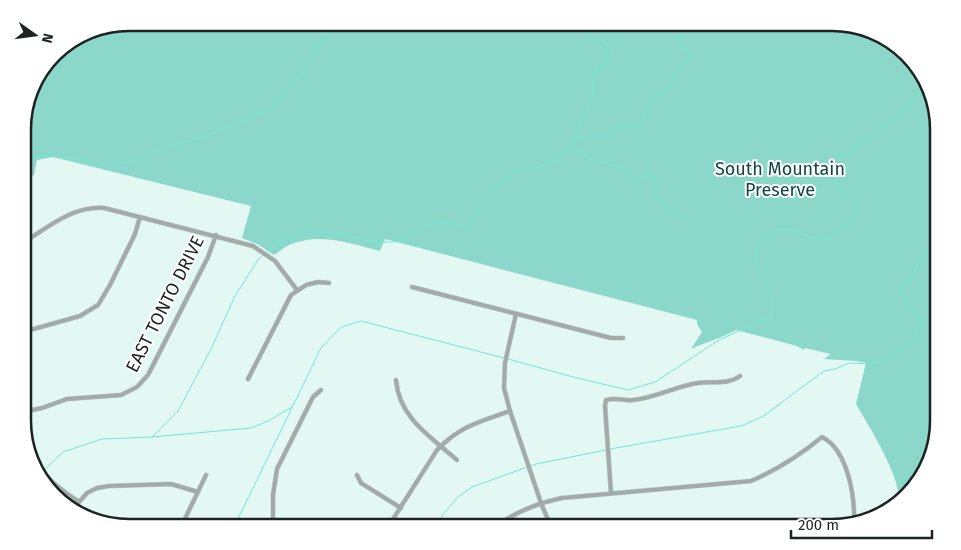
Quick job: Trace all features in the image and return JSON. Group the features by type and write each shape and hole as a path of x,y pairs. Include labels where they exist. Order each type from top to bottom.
{"street":[{"path":"31,238 64,216 83,209 104,208 216,236 261,250 287,275 297,290"},
{"path":"31,330 80,316 98,305 110,286 135,234 140,217"},
{"name":"EAST TONTO DRIVE","path":"31,410 67,399 121,395 137,387 148,375 208,257 216,236"},
{"path":"248,379 291,295 297,290 318,282 328,282"},
{"path":"412,287 611,338 623,338"},
{"path":"516,314 504,363 504,388 510,411 548,519"},
{"path":"611,493 604,406 608,399 631,401 688,385 730,381 740,376"},
{"path":"396,380 399,398 408,415 415,424 457,460"},
{"path":"273,519 273,495 277,469 313,397 321,390"},
{"path":"393,519 441,446 467,426 510,411"},
{"path":"508,519 541,503 562,498 751,481 775,471 801,455 822,437 829,440 849,478 854,516"},
{"path":"185,519 206,475"},
{"path":"357,475 361,483 401,508"},
{"path":"52,482 78,501 87,493 97,488 109,486 171,484 198,492"}],"green space":[{"name":"South Mountain Preserve","path":"122,31 832,31 845,32 870,39 897,55 906,64 925,97 930,122 930,428 922,459 910,481 898,493 890,465 856,404 866,363 824,359 831,354 805,348 804,350 797,346 736,330 691,349 702,332 697,324 697,320 385,239 380,251 327,239 316,239 291,244 274,255 259,245 242,238 251,206 53,157 37,160 34,175 31,177 32,116 36,97 51,69 64,55 80,44 97,36"}],"waterway":[{"path":"31,157 55,155 115,165 129,162 246,120 271,108 288,87 303,73 314,52 331,31"},
{"path":"266,252 275,244 307,231 341,234 374,242 394,242 413,234 429,224 448,222 466,227 499,185 518,170 540,167 557,160 573,142 593,96 592,79 597,68 608,61 607,52 583,31"},
{"path":"606,31 603,39 610,49 612,58 608,61"},
{"path":"576,138 608,136 617,128 639,124 645,119 649,103 668,88 672,83 673,76 690,57 689,52 679,46 676,40 683,35 684,31"},
{"path":"508,359 628,390 655,382 719,340 772,316 772,297 755,262 759,244 775,230 791,230 810,237 827,240 857,216 854,201 827,173 828,164 867,139 922,91"},
{"path":"568,149 576,149 591,159 620,167 629,178 635,181 650,174 657,188 655,196 678,216 684,216"},
{"path":"610,449 741,426 762,417 824,371 849,363 871,364 888,359 913,338 922,319 908,303 901,289 912,277 919,261 930,251"},
{"path":"152,437 178,411 212,347 235,296 263,255"},
{"path":"238,519 321,348 341,327 361,321 504,358"},
{"path":"44,470 63,452 102,439 152,437 251,428 268,421 292,407"},
{"path":"440,519 459,496 472,487 536,464 606,450"}]}
